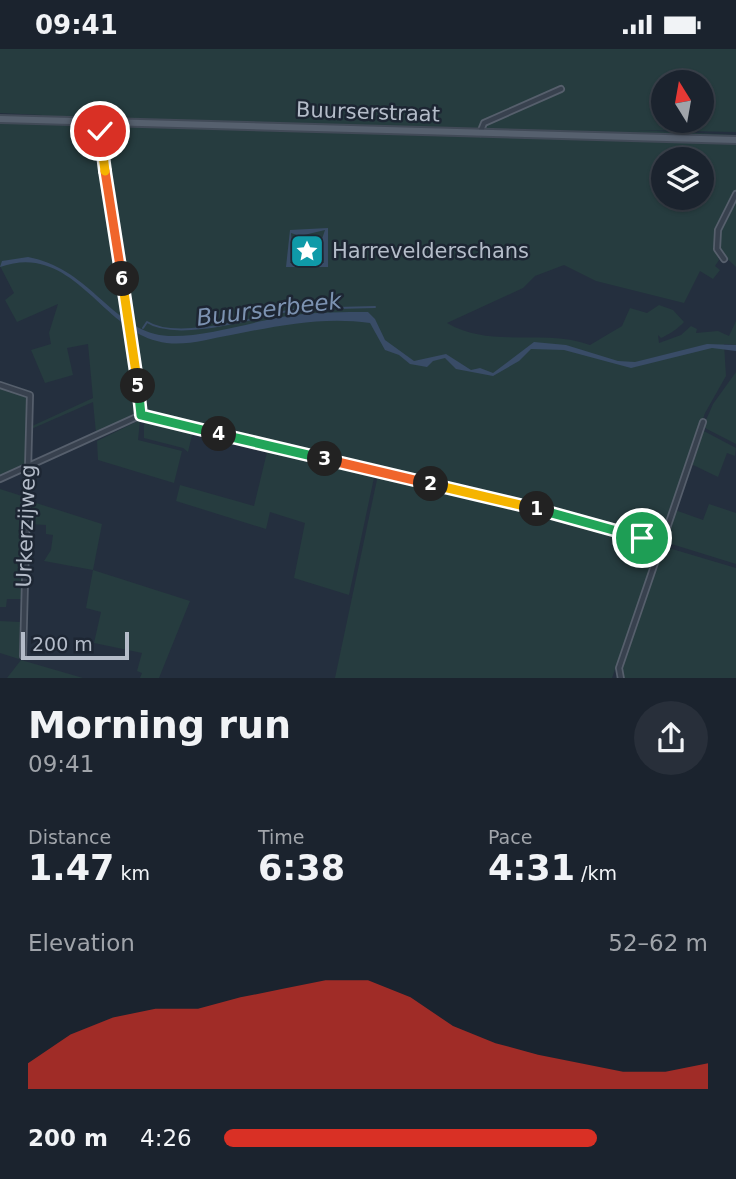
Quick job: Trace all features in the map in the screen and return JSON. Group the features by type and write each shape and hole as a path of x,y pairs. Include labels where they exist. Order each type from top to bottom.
{"main road":[{"name":"Buurserstraat","path":"0,119 736,140"}],"street":[{"path":"480,133 484,123 561,89"},
{"path":"98,122 141,415"},
{"path":"724,259 717,250 718,230 736,194"},
{"name":"Urkerzijweg","path":"0,385 30,395 23,656"},
{"path":"0,479 141,415 563,516 648,540 656,547 657,557 619,668 621,678"},
{"path":"656,547 662,543 703,422"}],"green space":[{"path":"0,49 736,49 736,132 714,132 714,70 651,70 651,130 637,130 651,131 651,133 736,135 736,192 717,233 715,241 719,260 715,266 720,270 713,279 700,271 684,303 596,281 564,265 535,276 523,288 447,323 481,335 554,338 590,345 622,326 630,308 647,313 659,305 673,310 684,322 664,337 658,335 659,343 681,335 691,326 697,329 696,333 718,331 729,336 736,321 736,345 724,344 726,376 705,413 612,678 335,678 379,470 136,412 131,418 96,433 93,402 29,430 30,427 93,398 88,344 67,348 73,375 45,383 31,350 51,344 49,333 58,304 17,322 5,300 14,293 0,266 0,121 41,122 42,115 0,113"},
{"path":"736,197 736,267 718,250 721,229"},
{"path":"736,372 736,444 703,427 713,404"},
{"path":"0,385 28,395 26,465 0,477"},
{"path":"140,420 138,440 182,451 174,483 98,460 97,441"},
{"path":"144,420 193,431 188,452 183,448 144,438"},
{"path":"702,430 736,448 735,456 727,453 718,477 691,464"},
{"path":"268,448 375,473 349,595 294,578 305,523 270,512 266,529 176,501 180,485 254,506"},
{"path":"0,489 25,497 21,599 7,599 6,607 0,607"},
{"path":"30,501 102,524 93,570 44,561 51,550 53,535 46,534 46,525 29,524"},
{"path":"709,504 736,513 736,564 665,542 675,510 703,520"},
{"path":"662,546 736,568 736,678 617,678"},
{"path":"93,570 190,601 159,678 140,678 142,673 137,671 142,653 94,643 101,612 86,608"},
{"path":"0,621 20,622 19,659 0,653"},
{"path":"21,660 83,678 7,678"}],"water":[{"path":"328,228 328,267 286,267 290,230","holes":["325,230 322,239 324,263 290,263 293,256 291,233 300,236"]},
{"path":"28,257 49,263 66,272 139,328 169,336 204,333 293,315 368,312 375,319 385,340 414,361 446,354 471,370 480,368 493,373 534,342 566,345 618,361 635,362 707,344 736,345 736,351 712,348 631,368 564,350 531,349 519,361 493,376 456,369 445,358 433,361 427,367 410,364 399,355 385,350 370,323 352,321 300,323 194,342 166,343 137,333 66,275 47,266 25,262 0,267 2,261"}],"waterway":[{"name":"Buurserbeek","path":"297,314 297,309 375,307"},
{"name":"Buurserbeek","path":"143,328 147,322 161,327 198,329 297,309"}],"place":[{"name":"Harrevelderschans","path":"307,251"}],"route":[{"path":"100,131 141,415 563,516 642,538"}]}
